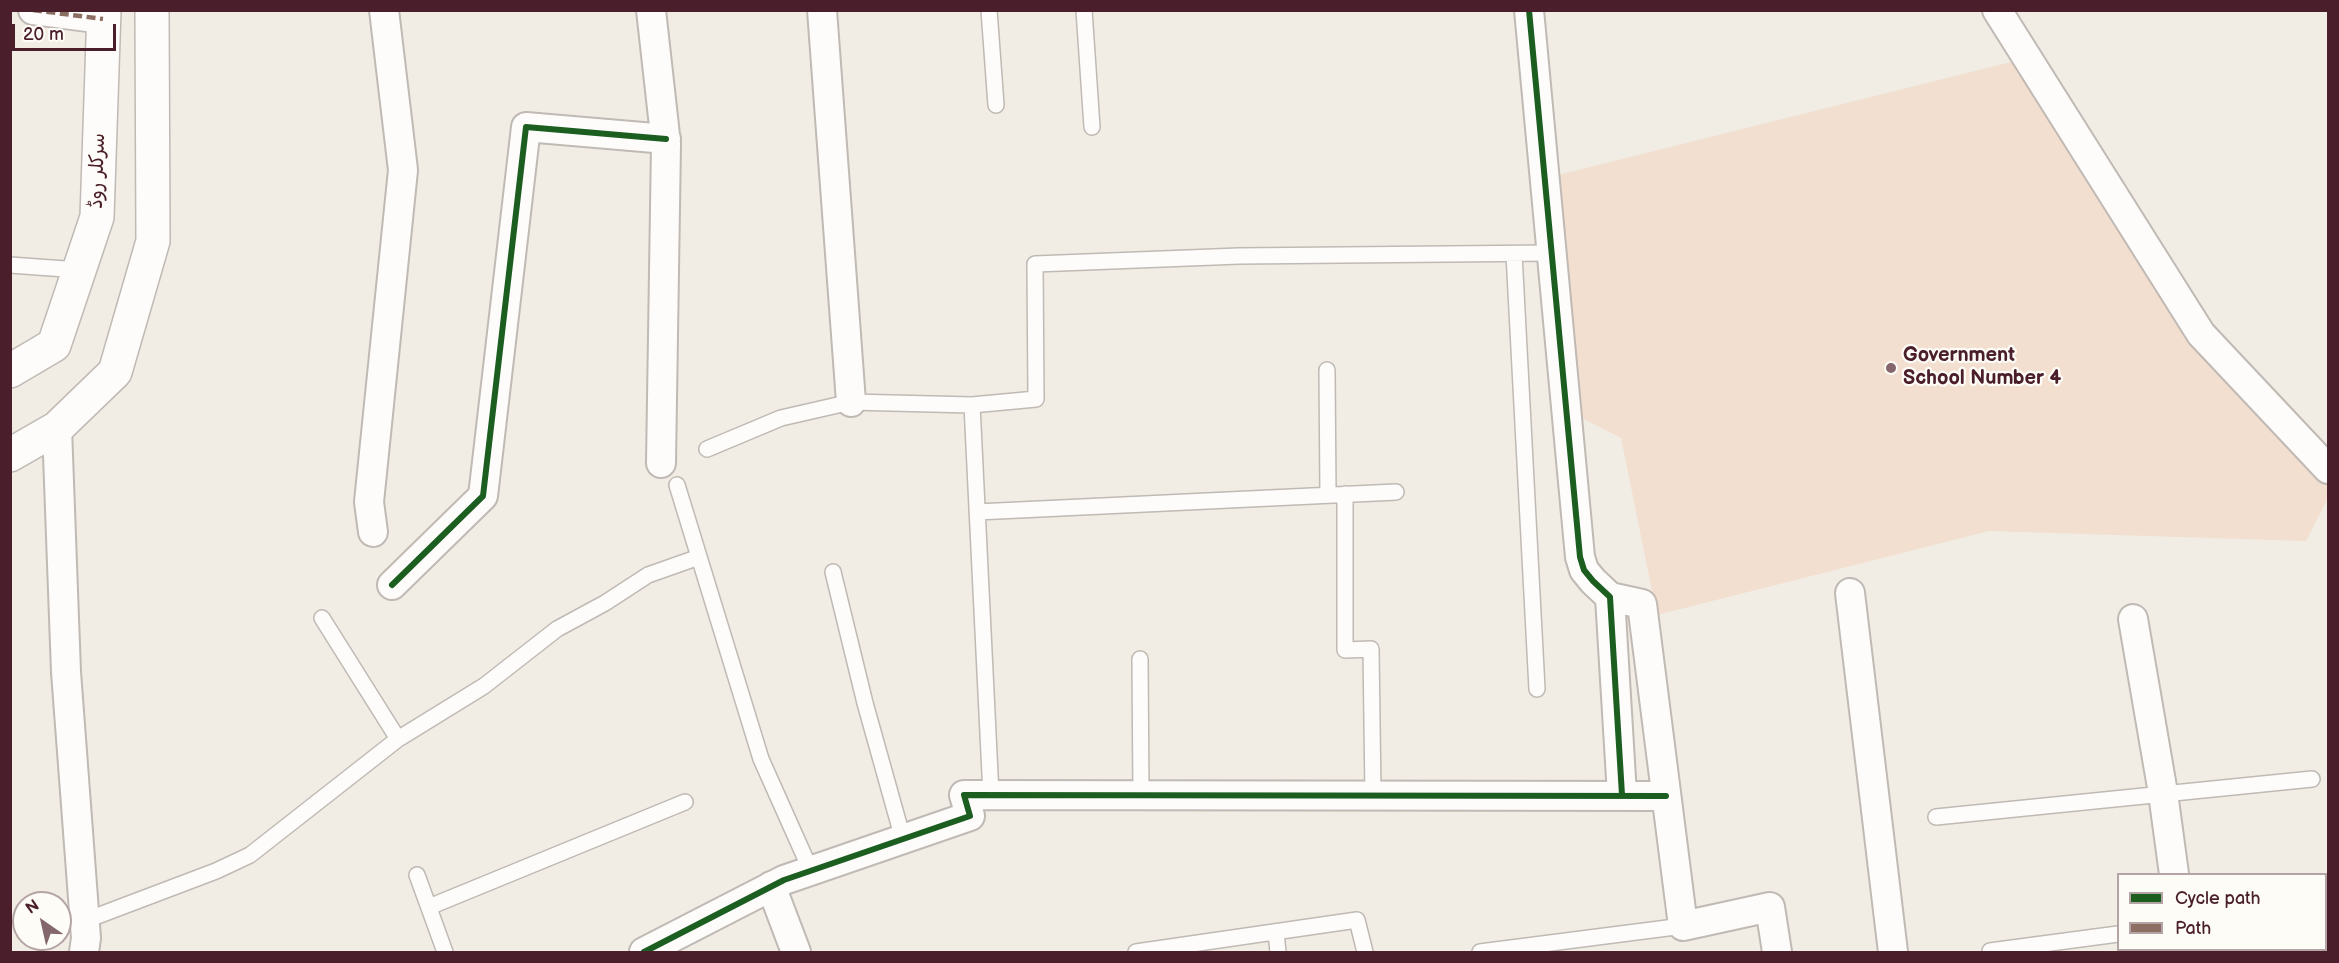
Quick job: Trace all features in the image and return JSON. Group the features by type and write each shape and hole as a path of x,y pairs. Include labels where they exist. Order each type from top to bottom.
{"main road":[{"path":"10,455 57,428 115,372 153,241 152,10"},
{"name":"سرکلر روڈ","path":"10,371 54,345 97,217 104,15"}],"street":[{"path":"33,10 104,15"},
{"path":"373,532 369,502 403,170 384,10"},
{"path":"651,10 666,139 669,474"},
{"path":"822,10 851,402"},
{"path":"1529,10 1580,557 1584,570 1610,597 1642,604 1683,926 1770,907 1777,952"},
{"path":"1997,10 2201,334 2328,469"},
{"path":"392,585 483,496 526,126 666,139"},
{"path":"57,428 66,672 84,921 84,952"},
{"path":"1850,593 1893,952"},
{"path":"1610,597 1622,795"},
{"path":"2133,619 2163,794 2174,873"},
{"path":"644,952 771,886 970,816 964,795 1666,796"},
{"path":"771,886 796,952"}],"lane":[{"path":"989,10 996,105"},
{"path":"1084,10 1092,128"},
{"path":"707,450 781,418 851,402 972,405 1036,399 1035,264 1261,256 1551,253"},
{"path":"1514,254 1537,689"},
{"path":"10,265 79,270"},
{"path":"1327,370 1328,495"},
{"path":"972,405 991,795"},
{"path":"669,474 699,557 761,759 811,871"},
{"path":"977,512 1396,492"},
{"path":"1345,494 1345,650 1371,649 1373,795"},
{"path":"84,921 216,871 250,855 398,739 484,686 557,629 605,603 648,575 699,557"},
{"path":"833,572 865,704 903,839"},
{"path":"322,618 398,739"},
{"path":"1140,659 1141,795"},
{"path":"1936,817 2312,779"},
{"path":"429,907 685,802"},
{"path":"417,875 445,952"},
{"path":"1136,952 1197,948 1357,920 1365,952"},
{"path":"1480,952 1591,945 1683,926"},
{"path":"1276,933 1278,952"},
{"path":"1990,951 2117,934"}],"shaded area":[{"name":"Government School Number 4","path":"2027,58 2201,334 2328,469 2328,498 2306,541 1989,531 1657,615 1621,438 1550,402 1542,179"}],"marked path":[{"path":"33,10 103,19"}],"cycle path":[{"path":"1529,10 1580,557 1584,570 1610,597 1622,795"},
{"path":"392,585 483,496 526,127 666,139"},
{"path":"644,952 784,880 970,816 964,795 1666,796"}],"place":[{"name":"Government School Number 4","path":"1891,368"}]}
